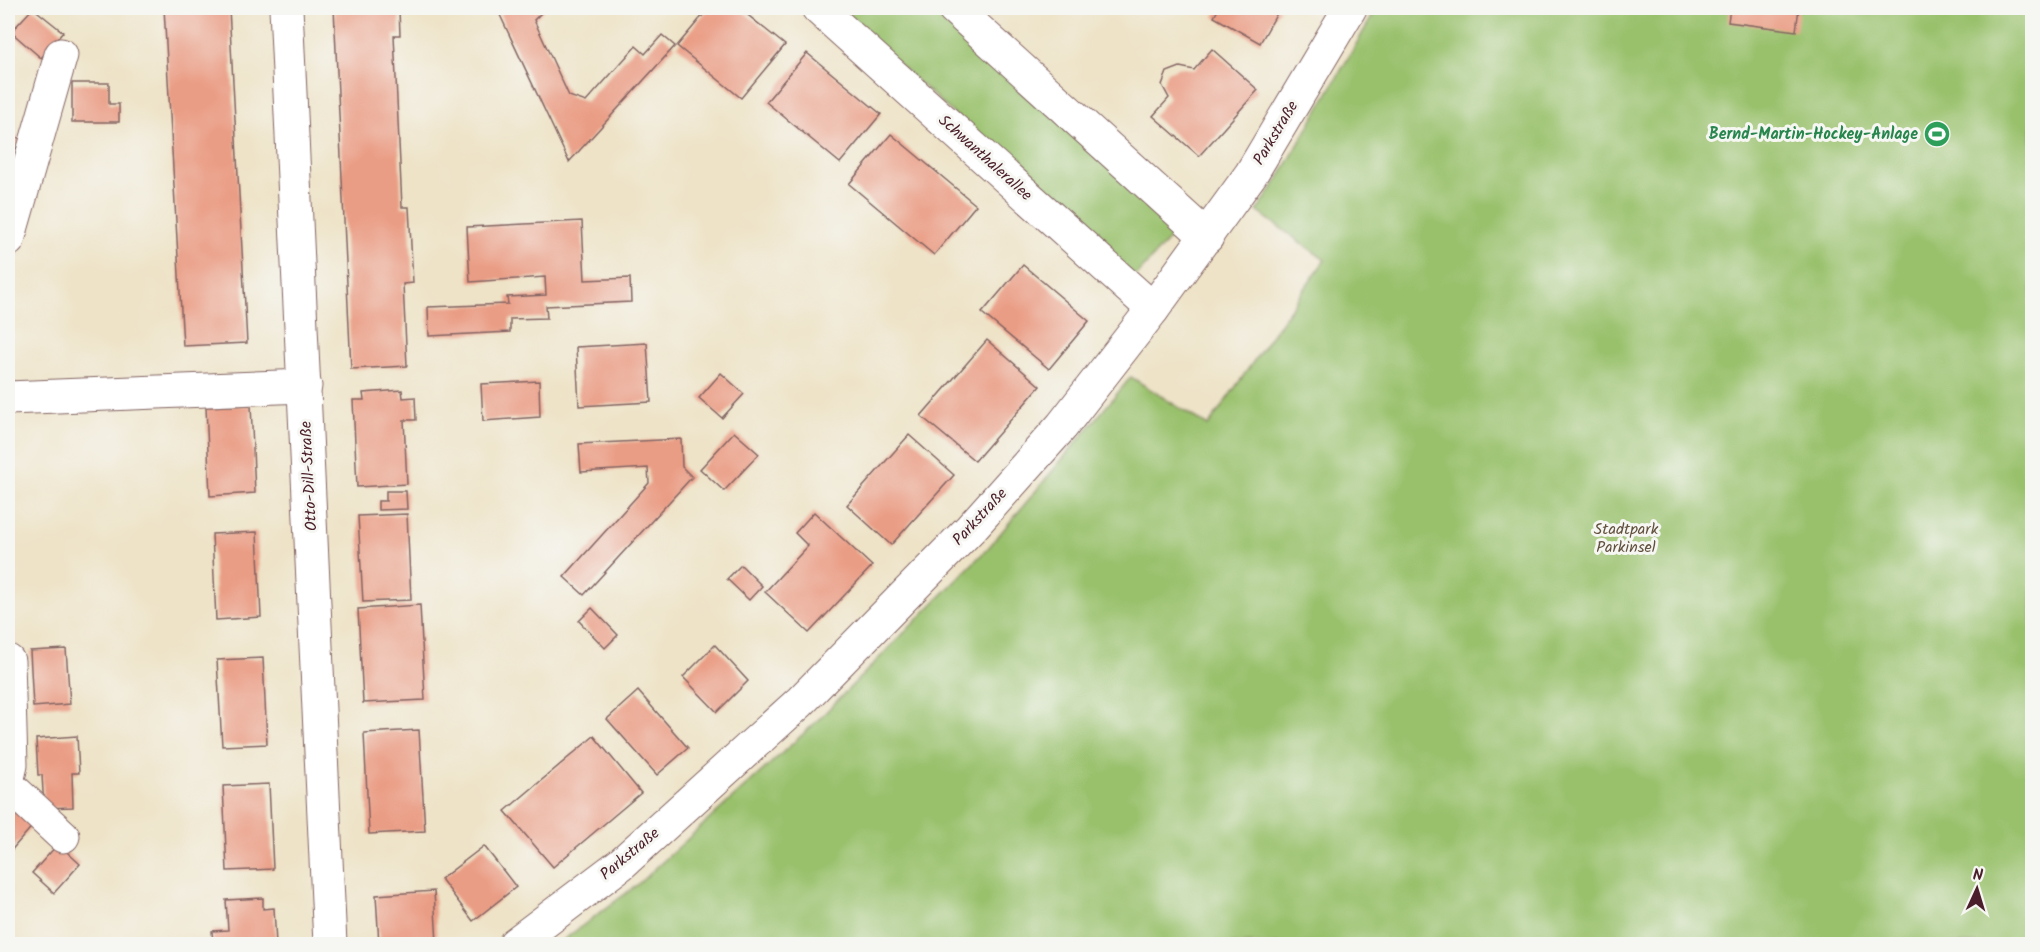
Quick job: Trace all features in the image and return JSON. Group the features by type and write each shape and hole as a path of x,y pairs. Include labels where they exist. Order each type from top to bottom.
{"street":[{"name":"Otto-Dill-Straße","path":"286,8 330,945"},
{"name":"Schwanthalerallee","path":"818,8 1153,309"},
{"path":"954,8 1207,237"},
{"name":"Parkstraße","path":"515,945 621,864 800,702 971,528 1024,469 1062,426 1207,237 1251,174 1350,8"},
{"path":"8,240 61,55"},
{"path":"8,398 304,386"},
{"path":"8,661 12,765 8,778"},
{"path":"8,786 63,836"}],"green space":[{"path":"836,8 937,8 1180,227 1135,277"},
{"name":"Stadtpark Parkinsel","path":"1377,8 2032,8 2032,944 558,944 637,885 814,724 989,547 1131,377 1208,426 1325,260 1257,211 1276,183"}],"building":[{"path":"33,8 63,32 41,58 11,32"},
{"path":"164,8 229,8 247,343 183,346"},
{"path":"334,8 376,8 376,12 399,10 400,35 394,35 402,207 409,207 413,283 403,284 407,366 351,369"},
{"path":"507,8 546,8 534,20 569,96 586,102 636,46 645,54 662,35 675,46 569,162 500,15"},
{"path":"709,8 739,8 785,45 741,98 677,46"},
{"path":"1219,8 1280,8 1260,43 1214,17"},
{"path":"1730,8 1799,8 1796,31 1728,22"},
{"path":"1212,49 1258,90 1199,156 1153,116 1169,98 1162,85 1167,72 1180,67 1194,70"},
{"path":"807,53 881,114 840,163 766,102"},
{"path":"72,83 109,83 109,104 119,104 119,122 72,122"},
{"path":"8,129 22,141 8,158"},
{"path":"891,134 976,205 934,255 849,184"},
{"path":"582,221 585,280 630,278 631,302 546,306 547,318 510,319 510,332 429,336 428,307 508,304 507,297 546,295 545,277 470,282 467,227"},
{"path":"1023,265 1089,321 1049,369 982,313"},
{"path":"987,340 1040,386 975,461 921,416"},
{"path":"647,343 651,402 579,406 576,347"},
{"path":"721,373 744,394 722,418 699,398"},
{"path":"539,381 540,417 483,421 481,384"},
{"path":"402,390 403,398 415,397 416,420 404,420 407,484 357,487 353,400 364,400 363,393"},
{"path":"251,405 255,493 210,496 206,407"},
{"path":"734,432 759,454 724,491 700,469"},
{"path":"909,435 954,475 891,545 847,505"},
{"path":"681,439 682,467 692,477 584,595 564,577 649,483 648,468 581,472 579,444"},
{"path":"386,491 406,491 407,509 378,510 378,501 386,501"},
{"path":"814,512 872,566 809,633 765,592 808,546 795,533"},
{"path":"407,514 411,600 363,602 358,516"},
{"path":"257,532 261,617 216,620 212,534"},
{"path":"741,565 762,586 749,600 727,579"},
{"path":"420,605 425,700 363,703 358,609"},
{"path":"592,608 618,635 605,648 579,621"},
{"path":"715,645 748,681 717,712 683,677"},
{"path":"66,649 70,704 33,707 30,651"},
{"path":"263,658 267,744 222,746 217,660"},
{"path":"638,691 688,748 657,775 607,719"},
{"path":"419,730 425,831 369,834 364,733"},
{"path":"77,736 79,773 72,773 73,807 44,808 42,775 38,775 36,739"},
{"path":"594,736 641,793 553,867 505,811"},
{"path":"269,784 273,869 227,871 223,786"},
{"path":"13,802 35,823 8,854 8,808"},
{"path":"58,844 80,864 54,893 32,873"},
{"path":"484,846 516,887 473,921 441,879"},
{"path":"434,891 437,944 379,944 376,895"},
{"path":"263,898 263,909 274,908 276,944 213,944 212,931 228,930 226,900"}],"place":[{"name":"Bernd-Martin-Hockey-Anlage","path":"1937,134"}]}
